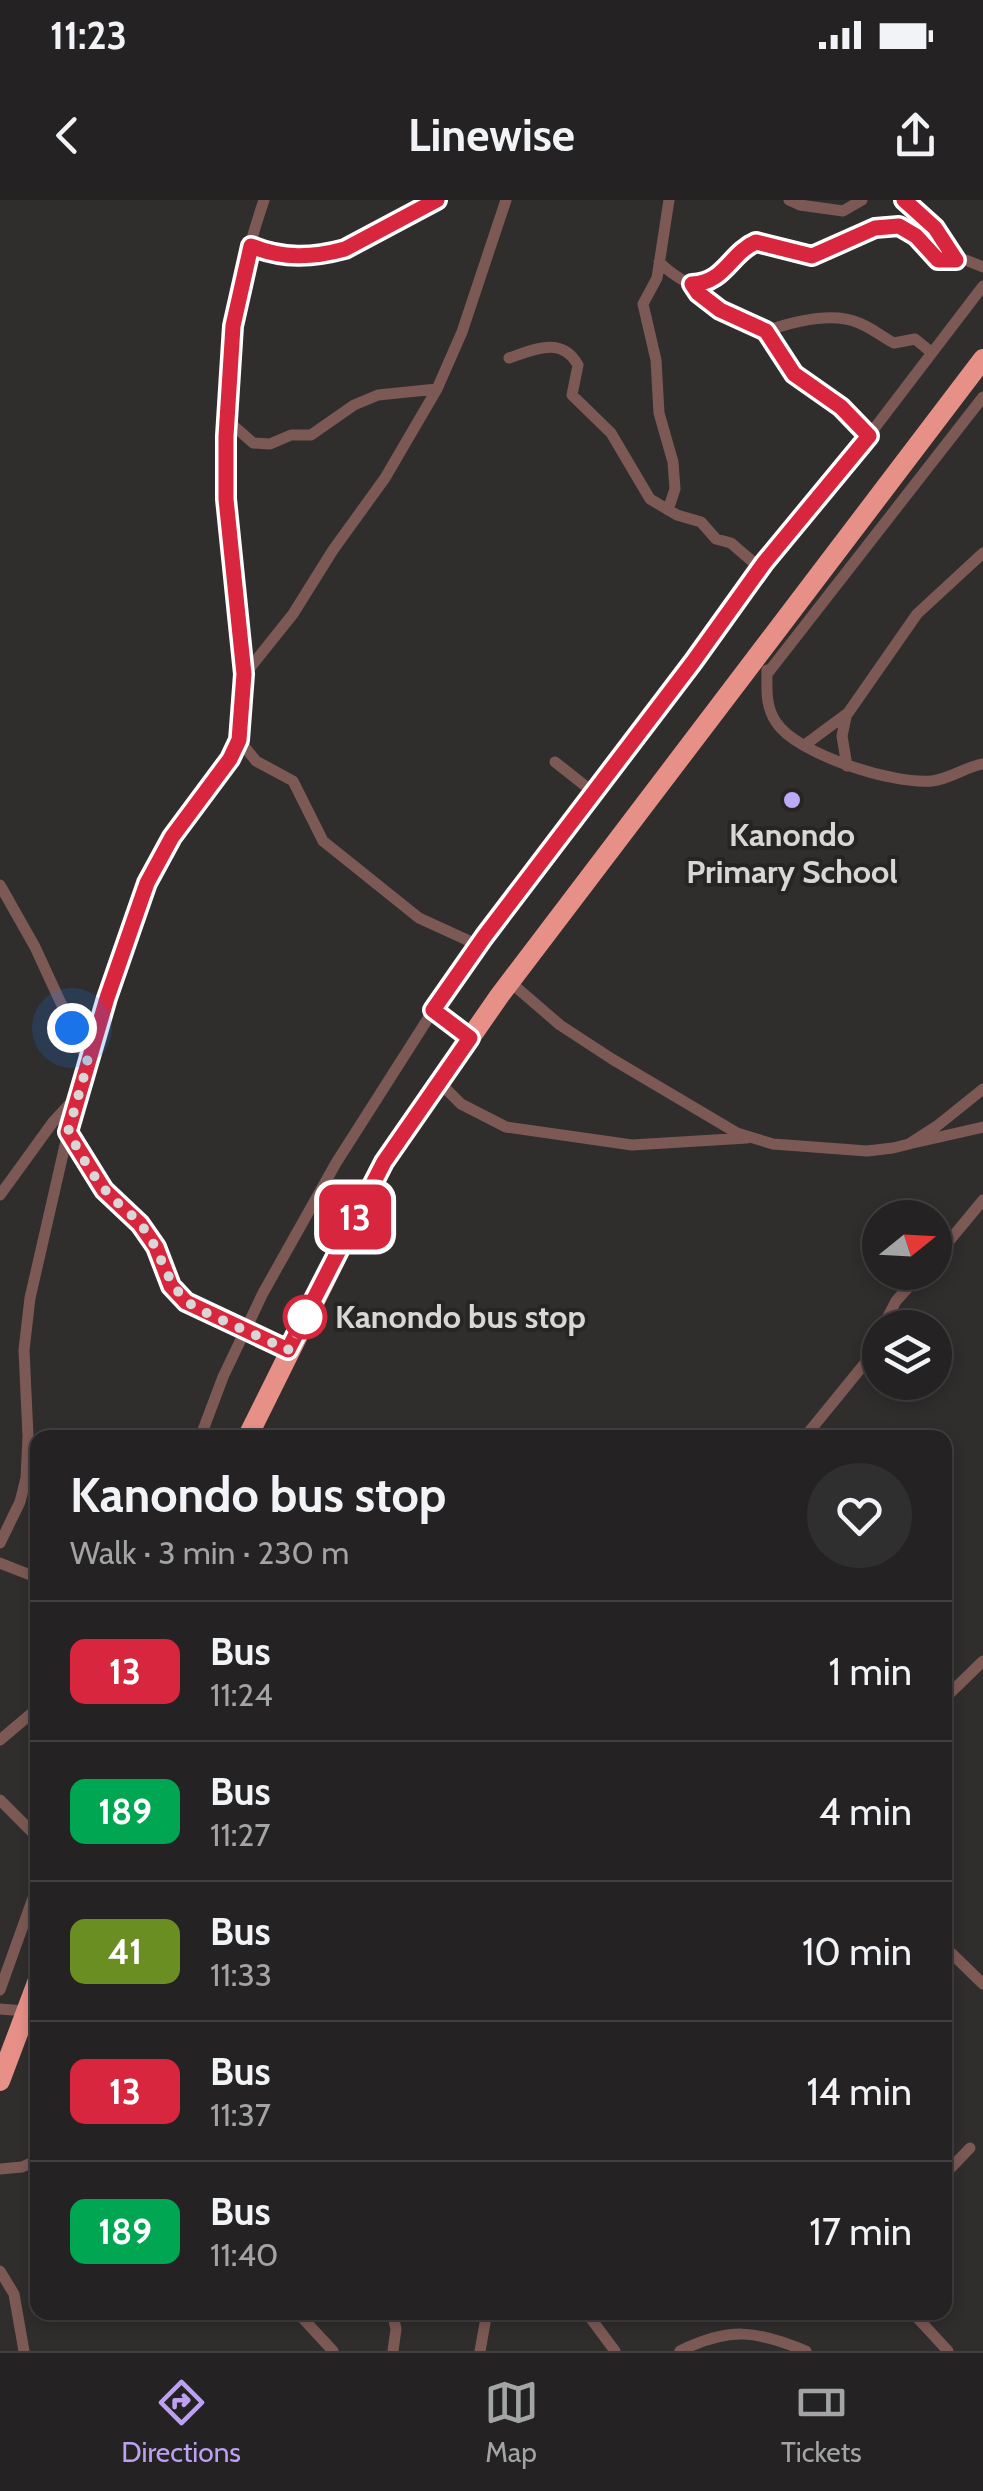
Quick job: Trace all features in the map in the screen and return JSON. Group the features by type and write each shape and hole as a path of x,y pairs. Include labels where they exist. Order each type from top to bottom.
{"highway":[{"path":"251,1430 384,1162 510,982 983,359"},
{"path":"0,2081 30,2021"}],"street":[{"path":"0,1543 20,1502 26,1478 27,1321 68,1132 88,1062 137,910 158,860 230,759 239,740 244,674 226,499 227,420 233,326 264,200"},
{"path":"251,246 286,256 329,253 345,249 437,200"},
{"path":"244,674 293,614 385,478 437,390 462,332 506,200"},
{"path":"668,510 675,489 673,462 659,413 656,360 643,304 655,286 670,200"},
{"path":"789,200 840,210 850,209 862,200"},
{"path":"904,200 935,228 956,260"},
{"path":"692,284 712,281 745,247 756,242 812,256 885,226 908,229 938,260 983,267"},
{"path":"659,262 692,284 720,310 766,331 794,374 841,407 869,436"},
{"path":"203,1430 246,1329 336,1163 433,1010 760,568 869,436 983,286"},
{"path":"766,331 792,322 845,319 894,343 915,339 931,352"},
{"path":"510,358 550,346 572,356 578,365 572,395 610,433 645,493 668,510 701,522 716,539 731,543 760,568"},
{"path":"227,420 252,443 270,444 290,436 311,435 378,395 437,390"},
{"path":"767,674 983,397"},
{"path":"806,744 848,713 916,614 983,553"},
{"path":"764,647 769,710 778,727 847,766 889,780 914,782 943,779 983,764"},
{"path":"847,766 842,736 848,713"},
{"path":"239,740 247,754 293,782 316,831 334,850 419,918 478,945"},
{"path":"555,762 593,792"},
{"path":"0,885 35,947 88,1062"},
{"path":"510,982 560,1025 612,1059 752,1138 774,1144 867,1151 983,1128"},
{"path":"433,1010 470,1038"},
{"path":"439,1082 461,1104 506,1127 632,1145 752,1138"},
{"path":"909,1144 983,1090"},
{"path":"0,1195 53,1122 79,1095"},
{"path":"68,1132 104,1190 140,1224 156,1247 171,1286 186,1302 288,1350"},
{"path":"952,1237 983,1200"},
{"path":"811,1430 862,1367"},
{"path":"3,1565 30,1575"},
{"path":"952,1692 980,1668"},
{"path":"0,1740 30,1715"},
{"path":"0,1800 30,1830"},
{"path":"0,1990 30,1906"},
{"path":"952,1955 983,1984"},
{"path":"0,2009 30,2016"},
{"path":"952,2167 970,2148"},
{"path":"0,2169 30,2164"},
{"path":"0,2271 14,2294 24,2351"},
{"path":"305,2320 334,2351"},
{"path":"394,2320 394,2351"},
{"path":"480,2351 486,2320"},
{"path":"592,2320 614,2351"},
{"path":"919,2320 948,2351"},
{"path":"680,2351 722,2333 740,2332 779,2340 806,2351"}],"bus line":[{"name":"13","path":"437,200 345,249 329,253 286,256 251,246 233,326 226,436 226,499 244,674 239,740 230,759 172,837 147,883 107,998 68,1132 104,1190 140,1224 156,1247 171,1286 186,1302 288,1350 384,1162 470,1038 433,1010 782,538 869,436 841,407 794,374 766,331 720,310 692,284 712,281 745,247 756,242 812,256 885,226 908,229 938,260 956,260 935,228 904,200"}],"place":[{"name":"Kanondo Primary School","path":"792,800"},
{"name":"Kanondo bus stop","path":"305,1317"}],"route":[{"path":"72,1028 88,1062 68,1132 104,1190 140,1224 156,1247 171,1286 198,1309 288,1350 305,1317"}]}
